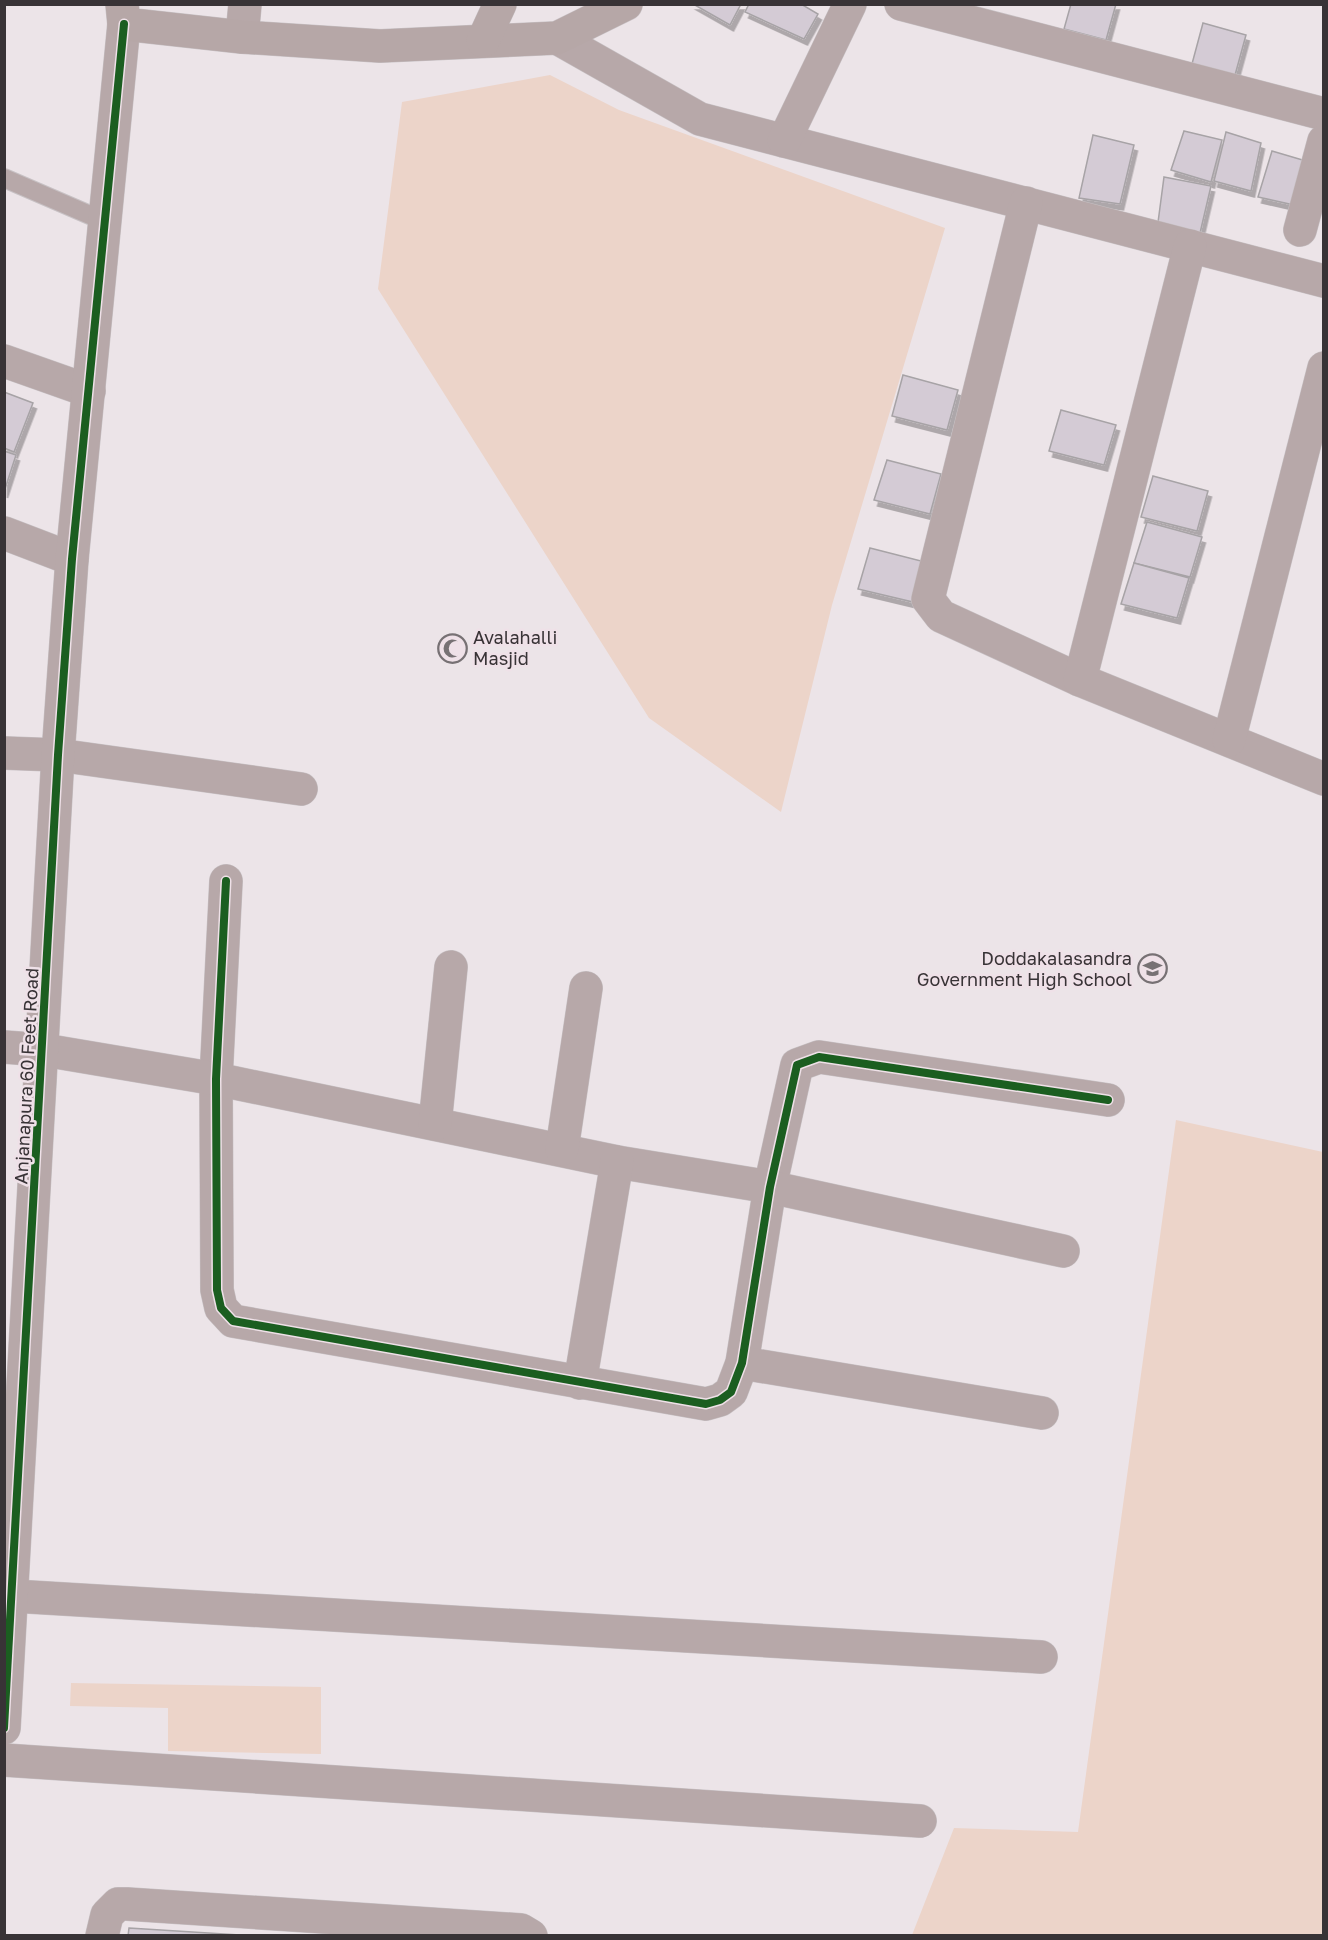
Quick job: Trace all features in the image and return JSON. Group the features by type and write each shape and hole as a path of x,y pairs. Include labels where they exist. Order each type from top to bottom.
{"main road":[{"path":"483,41 500,4"},
{"path":"123,14 242,38 380,46 557,38 626,4"}],"street":[{"path":"242,38 245,4"},
{"path":"784,141 850,4"},
{"path":"901,4 1323,114"},
{"name":"Anjanapura 60 Feet Road","path":"4,1728 44,1050 58,755 72,559 106,222 123,14"},
{"path":"557,38 700,119 1323,280"},
{"path":"1300,230 1323,141"},
{"path":"1026,203 928,598 942,616 1080,680 1323,778"},
{"path":"1080,680 1190,246"},
{"path":"4,361 89,391"},
{"path":"1229,740 1323,368"},
{"path":"4,533 72,559"},
{"path":"4,753 58,755 301,789"},
{"path":"226,881 216,1079 217,1290 221,1308 233,1321 706,1404 720,1400 731,1392 742,1364 770,1187 797,1065 819,1057 1108,1100"},
{"path":"435,1124 451,966"},
{"path":"562,1149 586,988"},
{"path":"4,1047 44,1050 216,1079 617,1162 770,1187 1063,1251"},
{"path":"580,1383 617,1162"},
{"path":"742,1364 1042,1413"},
{"path":"13,1596 1041,1657"},
{"path":"4,1760 920,1821"},
{"path":"102,1935 107,1915 118,1904 334,1926 521,1930 531,1935"}],"lane":[{"path":"4,178 106,222"}],"shaded area":[{"path":"550,75 619,110 945,228 832,605 781,812 649,718 378,289 402,102"},
{"path":"1176,1120 1323,1152 1323,1935 912,1935 954,1828 1078,1832"},
{"path":"71,1683 321,1687 321,1754 168,1751 168,1708 70,1706"}],"building":[{"path":"693,4 741,4 730,25"},
{"path":"749,4 801,4 818,14 804,39 745,12"},
{"path":"1071,4 1116,4 1106,40 1064,29"},
{"path":"1203,23 1246,35 1232,86 1189,75"},
{"path":"1184,131 1222,140 1211,182 1171,170"},
{"path":"1226,132 1261,143 1251,191 1214,181"},
{"path":"1093,135 1134,145 1120,204 1079,198"},
{"path":"1272,151 1306,161 1294,205 1258,197"},
{"path":"1164,177 1211,186 1200,233 1157,230"},
{"path":"903,375 958,390 947,430 892,416"},
{"path":"4,392 33,403 14,452 4,448"},
{"path":"1061,410 1116,425 1104,465 1049,451"},
{"path":"4,451 16,455 4,492"},
{"path":"887,460 941,474 930,514 874,500"},
{"path":"1153,476 1208,491 1197,531 1141,517"},
{"path":"1147,522 1202,537 1190,577 1134,563"},
{"path":"870,548 925,562 913,602 858,589"},
{"path":"1134,563 1189,578 1177,618 1121,604"},
{"path":"129,1928 257,1936 128,1936"}],"cycle path":[{"path":"4,1728 58,755 72,559 124,24"},
{"path":"226,881 216,1079 217,1290 221,1308 233,1321 706,1404 720,1400 731,1392 742,1363 770,1187 797,1065 819,1057 1108,1100"}],"place":[{"name":"Avalahalli Masjid","path":"452,648"},
{"name":"Doddakalasandra Government High School","path":"1153,969"}]}
